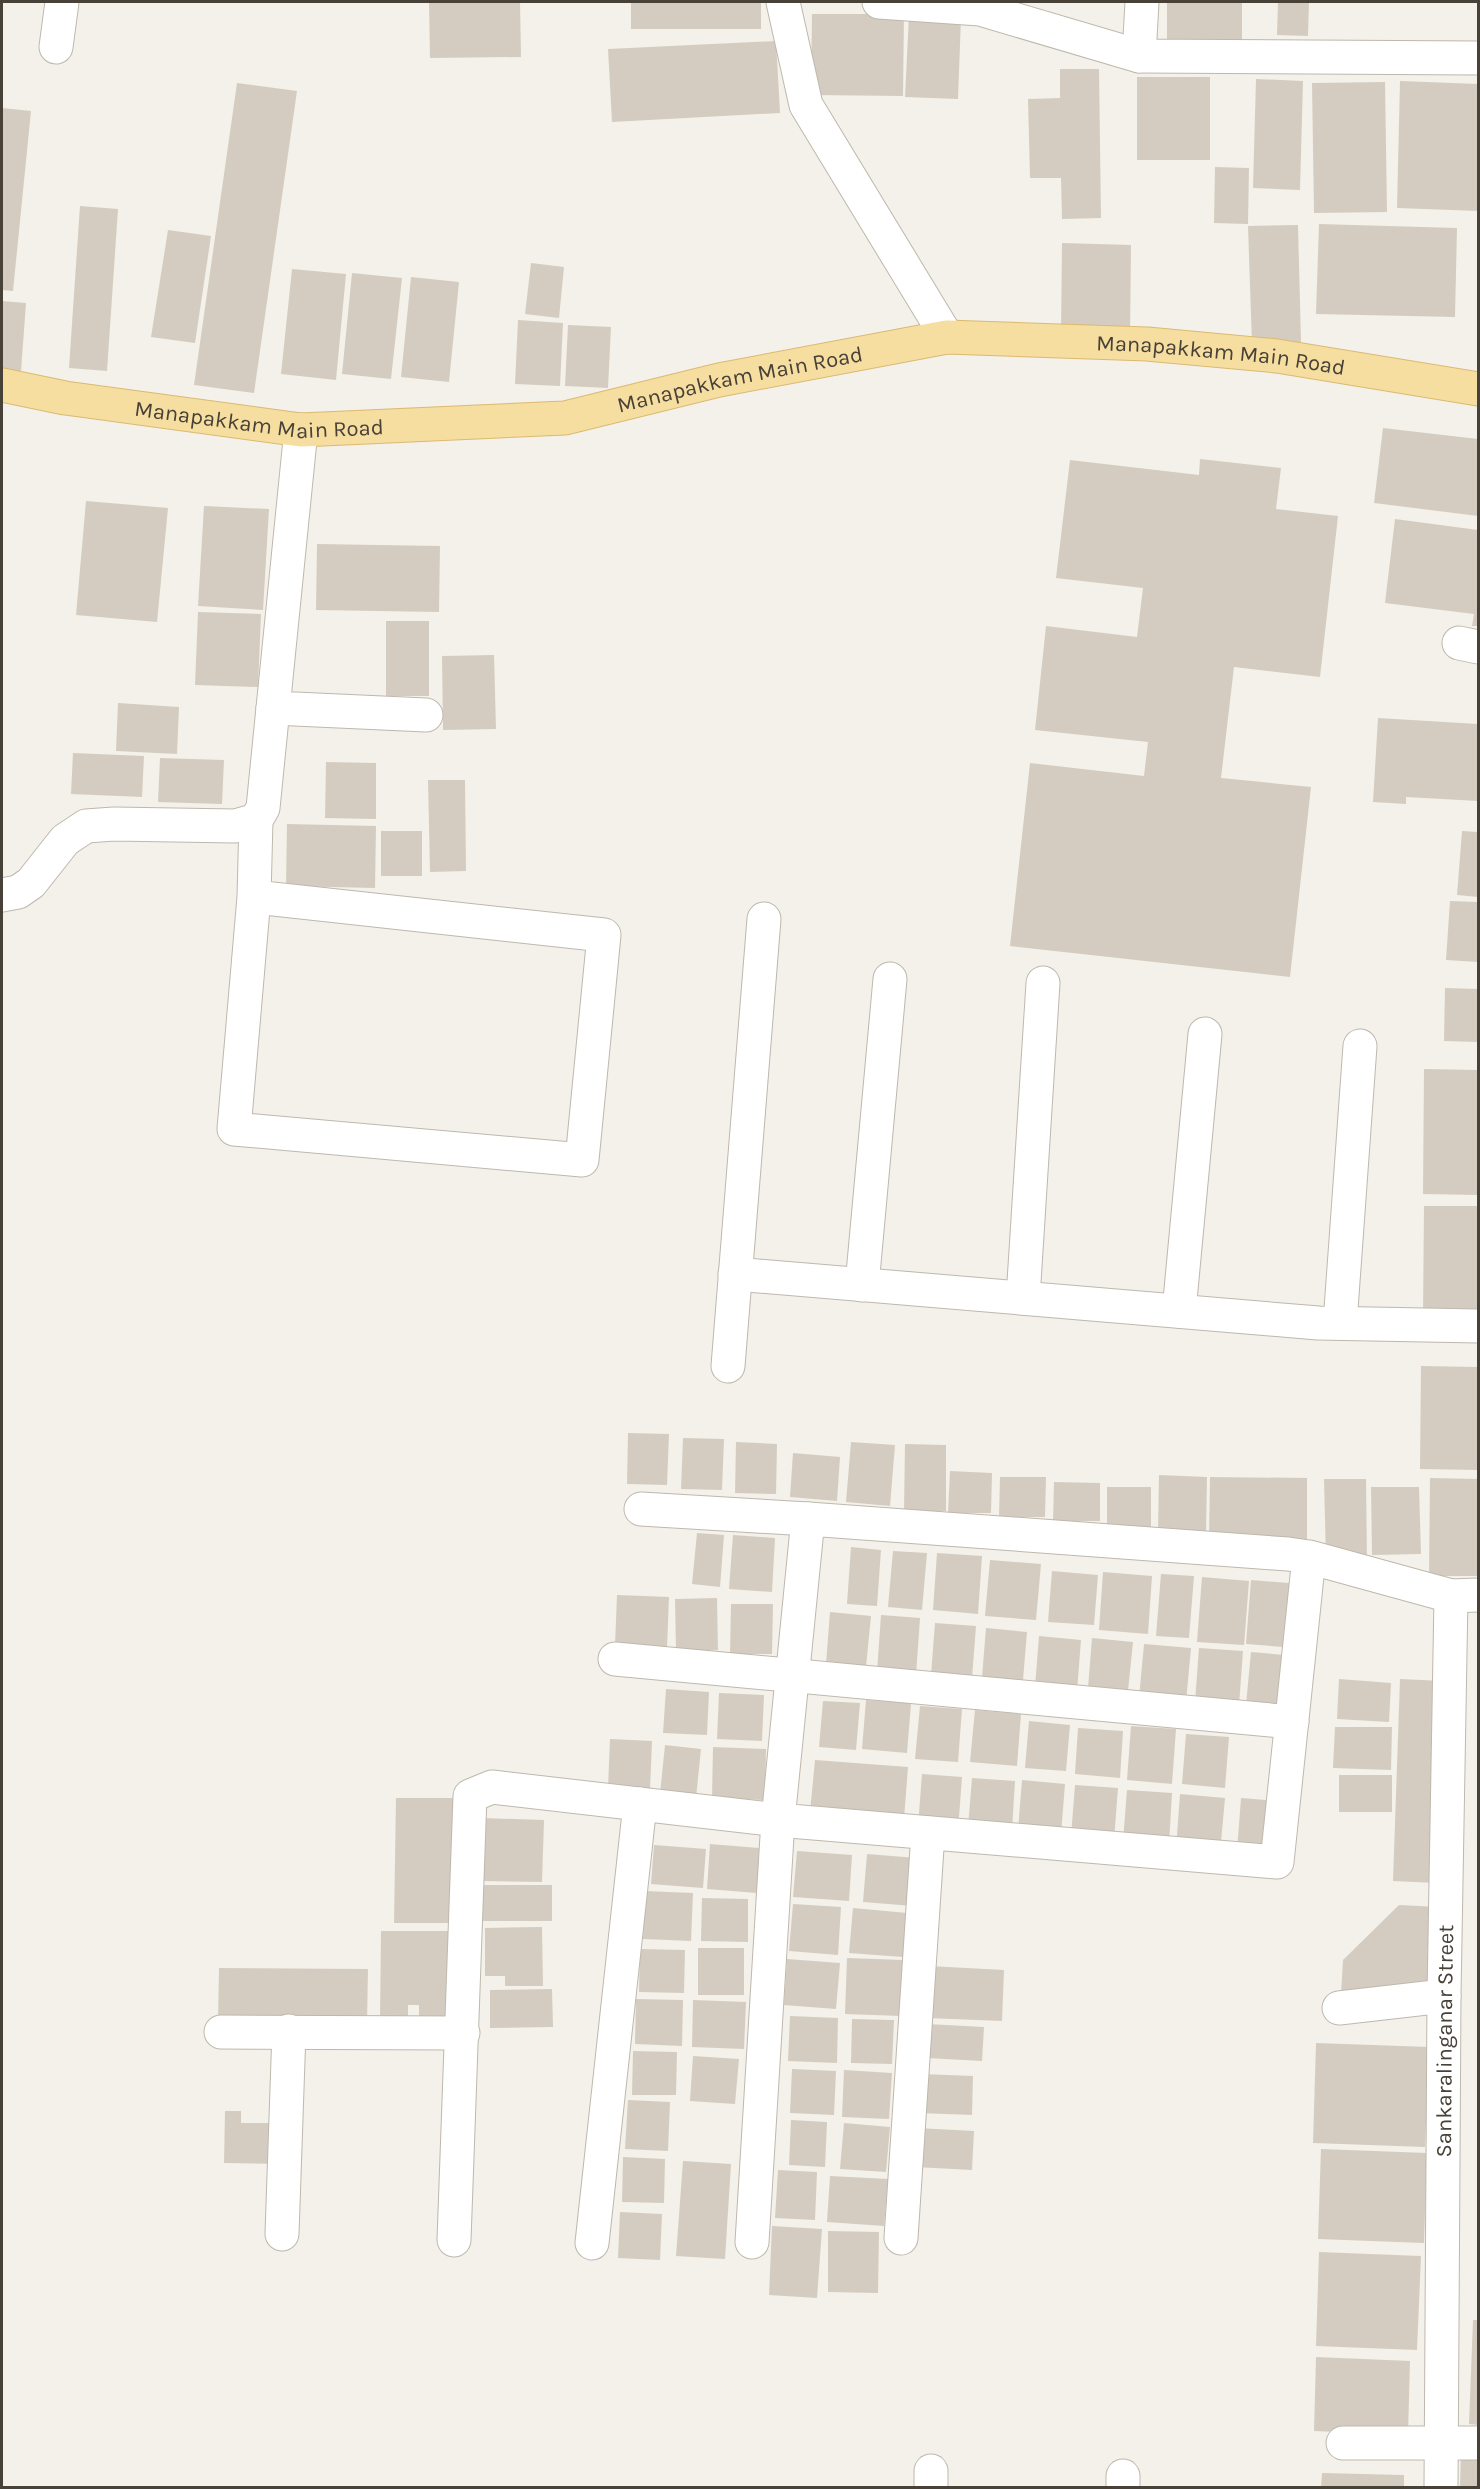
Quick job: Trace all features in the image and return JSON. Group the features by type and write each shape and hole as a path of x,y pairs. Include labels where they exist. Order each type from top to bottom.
{"main road":[{"name":"Manapakkam Main Road","path":"2,385 65,398 301,430 565,418 719,380 947,336 1147,344 1277,356 1479,389"}],"street":[{"path":"56,47 62,2"},
{"path":"783,2 806,105 947,336"},
{"path":"879,2 980,9 1139,56 1479,58"},
{"path":"1139,56 1142,2"},
{"path":"254,897 604,935 582,1160 234,1129 254,897 256,820 263,808 301,430"},
{"path":"273,708 426,715"},
{"path":"2,895 18,892 31,883 65,840 86,826 114,824 235,826 256,820"},
{"path":"728,1366 764,919"},
{"path":"862,1285 890,979"},
{"path":"1023,1298 1043,983"},
{"path":"1179,1311 1205,1034"},
{"path":"1340,1323 1360,1046"},
{"path":"735,1274 1340,1323 1479,1326"},
{"path":"641,1509 808,1519 1309,1557 1465,1595"},
{"path":"752,2242 778,1820 808,1519"},
{"path":"454,2240 470,1796 492,1787 778,1820 1277,1862 1309,1557"},
{"name":"Sankaralinganar Street","path":"1441,2487 1444,1996 1465,1595"},
{"path":"615,1659 1292,1722"},
{"path":"592,2243 640,1804"},
{"path":"902,2238 928,1833"},
{"path":"1339,2008 1444,1996"},
{"path":"282,2234 289,2031"},
{"path":"221,2032 463,2033"},
{"path":"1343,2443 1479,2443"}],"building":[{"path":"429,2 520,2 521,57 430,58"},
{"path":"631,2 761,2 761,29 631,29"},
{"path":"1167,2 1242,2 1242,44 1167,43"},
{"path":"1278,2 1309,2 1308,36 1277,35"},
{"path":"812,14 904,14 903,96 811,95"},
{"path":"909,15 961,17 958,99 905,97"},
{"path":"776,41 780,113 612,122 608,49"},
{"path":"1060,69 1099,69 1101,218 1062,219 1061,178 1030,178 1028,99 1060,98"},
{"path":"1137,77 1210,77 1210,160 1137,160"},
{"path":"1256,79 1303,81 1300,190 1253,188"},
{"path":"1400,81 1478,84 1478,211 1397,208"},
{"path":"1385,82 1387,212 1314,213 1312,83"},
{"path":"237,83 297,91 254,393 194,385"},
{"path":"2,108 31,111 13,291 2,290"},
{"path":"1215,167 1249,168 1248,224 1214,223"},
{"path":"80,206 118,209 107,371 69,368"},
{"path":"1319,224 1457,228 1455,317 1316,314"},
{"path":"1298,225 1301,342 1252,344 1248,226"},
{"path":"168,230 211,236 195,343 151,337"},
{"path":"1062,243 1131,245 1130,337 1061,335"},
{"path":"531,263 564,267 559,318 525,314"},
{"path":"292,269 346,274 336,380 281,374"},
{"path":"352,273 402,278 391,379 342,374"},
{"path":"411,277 459,282 449,382 401,377"},
{"path":"2,301 26,303 21,371 2,370"},
{"path":"518,320 563,323 560,386 515,384"},
{"path":"568,325 611,327 608,388 565,386"},
{"path":"1383,428 1478,439 1478,516 1374,503"},
{"path":"1200,459 1281,468 1276,509 1338,516 1320,677 1234,667 1221,778 1311,787 1290,977 1010,946 1030,763 1144,776 1148,742 1035,730 1046,626 1137,637 1143,588 1056,578 1070,460 1199,475"},
{"path":"86,501 168,508 157,622 76,615"},
{"path":"204,506 269,509 263,610 198,606"},
{"path":"1395,519 1478,530 1478,626 1472,626 1474,614 1385,603"},
{"path":"317,544 440,546 439,612 316,610"},
{"path":"198,612 261,614 258,687 195,685"},
{"path":"386,621 429,621 429,696 386,696"},
{"path":"494,655 496,729 443,730 442,656"},
{"path":"118,703 179,707 177,754 116,751"},
{"path":"1378,718 1478,724 1478,801 1406,797 1406,804 1373,802"},
{"path":"73,753 144,756 142,797 71,794"},
{"path":"160,758 224,760 222,804 158,802"},
{"path":"326,762 376,763 376,819 325,818"},
{"path":"428,780 465,780 466,871 430,872"},
{"path":"287,824 376,826 375,888 286,886"},
{"path":"381,831 422,831 422,876 381,876"},
{"path":"1462,831 1478,832 1478,897 1457,895"},
{"path":"1450,901 1478,902 1478,962 1446,960"},
{"path":"1445,988 1478,989 1478,1042 1444,1041"},
{"path":"1424,1069 1478,1070 1478,1195 1423,1194"},
{"path":"1424,1206 1478,1206 1478,1317 1423,1317"},
{"path":"1421,1366 1478,1367 1478,1470 1420,1469"},
{"path":"628,1433 669,1434 667,1485 627,1484"},
{"path":"683,1438 724,1439 722,1490 681,1489"},
{"path":"736,1442 777,1444 776,1494 735,1493"},
{"path":"851,1442 895,1445 890,1506 846,1502"},
{"path":"905,1444 946,1445 946,1511 904,1511"},
{"path":"793,1453 840,1457 837,1501 790,1497"},
{"path":"950,1471 992,1473 991,1513 948,1513"},
{"path":"1159,1475 1207,1477 1206,1533 1158,1533"},
{"path":"1000,1477 1046,1477 1045,1517 999,1517"},
{"path":"1210,1477 1307,1478 1307,1539 1279,1538 1254,1543 1254,1534 1233,1534 1209,1539"},
{"path":"1430,1478 1478,1479 1478,1576 1429,1576"},
{"path":"1324,1479 1366,1479 1367,1560 1326,1560"},
{"path":"1054,1482 1100,1483 1100,1521 1053,1521"},
{"path":"1107,1487 1151,1487 1151,1528 1107,1528"},
{"path":"1371,1487 1419,1487 1421,1554 1372,1555"},
{"path":"697,1533 724,1535 720,1587 692,1584"},
{"path":"733,1535 775,1538 772,1592 729,1589"},
{"path":"851,1547 881,1550 877,1606 847,1604"},
{"path":"893,1551 927,1553 922,1610 888,1607"},
{"path":"937,1553 982,1556 978,1614 933,1610"},
{"path":"990,1560 1041,1564 1036,1620 985,1616"},
{"path":"1052,1571 1098,1575 1094,1625 1048,1622"},
{"path":"1103,1572 1152,1576 1148,1634 1099,1630"},
{"path":"1161,1574 1194,1576 1189,1638 1156,1636"},
{"path":"1202,1577 1249,1581 1244,1645 1197,1642"},
{"path":"1251,1580 1302,1584 1297,1648 1246,1644"},
{"path":"617,1595 669,1597 667,1648 615,1646"},
{"path":"717,1598 718,1650 676,1651 675,1599"},
{"path":"731,1604 773,1604 772,1654 730,1654"},
{"path":"830,1612 871,1616 866,1667 826,1664"},
{"path":"881,1615 920,1618 916,1675 877,1672"},
{"path":"935,1623 976,1626 972,1678 931,1675"},
{"path":"986,1628 1027,1632 1023,1680 982,1677"},
{"path":"1039,1636 1081,1640 1077,1691 1035,1687"},
{"path":"1092,1638 1133,1642 1128,1691 1088,1688"},
{"path":"1144,1644 1191,1648 1186,1702 1139,1698"},
{"path":"1199,1648 1243,1651 1239,1705 1195,1702"},
{"path":"1251,1652 1297,1656 1293,1709 1246,1705"},
{"path":"1339,1679 1391,1683 1389,1722 1337,1719"},
{"path":"1400,1679 1443,1681 1436,1883 1393,1881"},
{"path":"666,1689 709,1692 707,1735 663,1733"},
{"path":"719,1693 764,1695 762,1741 717,1739"},
{"path":"866,1700 911,1703 907,1753 862,1749"},
{"path":"823,1701 860,1703 856,1750 819,1747"},
{"path":"920,1706 962,1709 958,1762 915,1759"},
{"path":"975,1710 1021,1714 1017,1766 970,1762"},
{"path":"1029,1721 1070,1725 1066,1771 1025,1768"},
{"path":"1131,1726 1176,1729 1172,1784 1127,1780"},
{"path":"1335,1727 1392,1727 1391,1770 1333,1768"},
{"path":"1078,1728 1123,1731 1120,1778 1075,1774"},
{"path":"1186,1734 1229,1737 1225,1788 1182,1784"},
{"path":"610,1739 652,1741 650,1790 608,1788"},
{"path":"665,1745 701,1749 696,1798 660,1794"},
{"path":"713,1747 766,1749 765,1800 712,1798"},
{"path":"815,1760 908,1767 904,1819 810,1812"},
{"path":"922,1774 962,1777 958,1830 918,1826"},
{"path":"1339,1775 1392,1775 1392,1812 1339,1812"},
{"path":"972,1778 1015,1781 1012,1830 968,1827"},
{"path":"1022,1780 1065,1784 1061,1834 1018,1830"},
{"path":"1075,1785 1118,1788 1114,1840 1071,1836"},
{"path":"1127,1790 1172,1793 1169,1844 1123,1841"},
{"path":"1180,1794 1225,1798 1220,1853 1176,1849"},
{"path":"396,1798 456,1798 454,1923 394,1923"},
{"path":"1241,1798 1279,1801 1275,1854 1237,1851"},
{"path":"482,1818 544,1820 542,1882 481,1881"},
{"path":"710,1844 759,1848 757,1893 707,1889"},
{"path":"654,1845 706,1849 703,1888 651,1884"},
{"path":"797,1851 852,1855 849,1901 793,1897"},
{"path":"867,1854 917,1858 913,1906 863,1902"},
{"path":"479,1885 552,1885 552,1921 479,1921"},
{"path":"645,1891 693,1893 691,1941 643,1939"},
{"path":"702,1898 748,1899 748,1942 701,1941"},
{"path":"793,1904 841,1907 838,1955 789,1951"},
{"path":"1399,1905 1439,1907 1434,1992 1341,1994 1343,1960"},
{"path":"853,1908 907,1913 903,1957 849,1953"},
{"path":"542,1927 543,1986 505,1986 505,1976 485,1976 485,1928"},
{"path":"381,1931 451,1931 450,2022 419,2022 419,2005 408,2005 408,2022 380,2022"},
{"path":"698,1948 744,1948 744,1995 698,1995"},
{"path":"640,1949 685,1950 684,1993 639,1992"},
{"path":"847,1958 903,1960 901,2016 845,2014"},
{"path":"787,1959 840,1963 836,2009 784,2005"},
{"path":"929,1966 1004,1970 1002,2021 927,2018"},
{"path":"219,1968 368,1969 367,2023 218,2022"},
{"path":"552,1989 553,2027 490,2028 490,1990"},
{"path":"636,1999 683,2000 682,2046 635,2044"},
{"path":"693,2000 746,2002 744,2049 692,2047"},
{"path":"790,2016 838,2018 837,2063 788,2061"},
{"path":"852,2019 894,2020 892,2064 851,2063"},
{"path":"927,2024 984,2027 982,2061 926,2058"},
{"path":"1316,2043 1429,2047 1425,2147 1313,2143"},
{"path":"633,2051 677,2052 676,2095 632,2095"},
{"path":"693,2056 739,2059 735,2104 690,2101"},
{"path":"792,2069 836,2071 834,2115 790,2113"},
{"path":"844,2070 892,2073 889,2119 842,2117"},
{"path":"921,2074 973,2076 972,2115 919,2113"},
{"path":"628,2100 670,2102 668,2151 625,2149"},
{"path":"225,2111 241,2111 241,2123 269,2123 269,2112 281,2112 280,2164 224,2163"},
{"path":"791,2120 827,2122 825,2167 789,2165"},
{"path":"844,2123 890,2127 886,2172 840,2169"},
{"path":"917,2128 974,2131 972,2170 915,2167"},
{"path":"1321,2149 1427,2153 1424,2243 1318,2239"},
{"path":"623,2157 665,2159 664,2203 622,2202"},
{"path":"683,2161 731,2164 725,2259 676,2256"},
{"path":"778,2170 817,2172 815,2220 775,2218"},
{"path":"830,2176 888,2179 884,2226 827,2222"},
{"path":"620,2212 662,2214 660,2260 618,2258"},
{"path":"772,2226 822,2229 817,2298 769,2295"},
{"path":"828,2231 879,2232 878,2293 828,2292"},
{"path":"1319,2252 1421,2256 1417,2350 1316,2346"},
{"path":"1473,2320 1478,2320 1478,2425 1469,2424"},
{"path":"1316,2357 1410,2361 1408,2435 1314,2431"},
{"path":"1461,2448 1478,2449 1478,2488 1460,2488"},
{"path":"1322,2473 1404,2475 1404,2488 1321,2488"}]}
